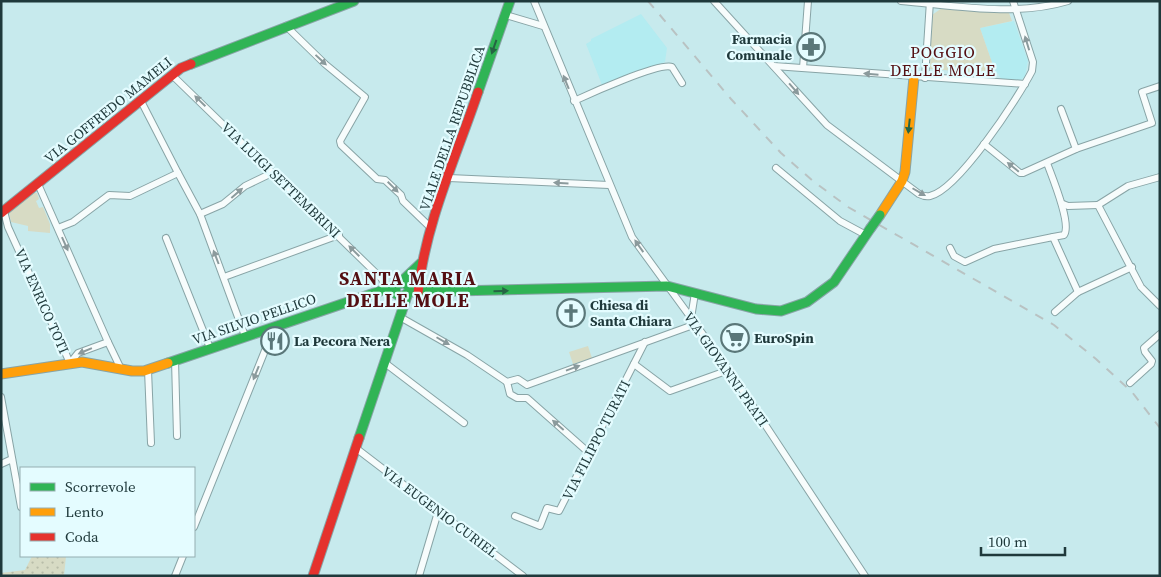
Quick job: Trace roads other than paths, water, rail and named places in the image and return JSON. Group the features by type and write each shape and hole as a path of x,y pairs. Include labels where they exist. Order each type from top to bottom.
{"street":[{"name":"VIA GOFFREDO MAMELI","path":"3,212 172,75 193,62 354,1"},
{"name":"VIALE DELLA REPUBBLICA","path":"401,316 412,293 431,228 510,1"},
{"name":"VIA GIOVANNI PRATI","path":"534,1 632,237 729,370 865,576"},
{"path":"714,1 828,125 923,196 934,195 961,173 984,144 1032,71 1033,62 1013,1"},
{"path":"803,68 808,1"},
{"path":"901,1 1017,10 1045,8 1068,1"},
{"path":"925,78 930,2"},
{"path":"506,15 543,26"},
{"path":"286,26 325,64 365,97 340,141 341,145 377,179 385,180 401,195 403,201 431,228"},
{"path":"574,101 626,79 664,66 672,67 682,82"},
{"path":"774,66 1025,84"},
{"name":"VIA LUIGI SETTEMBRINI","path":"172,75 338,235 382,279 385,288"},
{"path":"398,296 402,297 412,293 667,286 769,312 794,308 821,294 834,282 902,181 914,77"},
{"path":"984,144 1021,174 1076,149 1152,123 1142,92 1160,86"},
{"path":"141,101 200,214 245,336"},
{"path":"1061,109 1076,149"},
{"path":"950,248 954,256 965,262 994,249 1054,237 1066,232 1063,204 1047,163"},
{"path":"776,168 840,221 868,232"},
{"path":"200,214 223,204 245,186 274,172"},
{"path":"58,228 73,222 109,195 130,196 178,173"},
{"path":"449,178 610,185"},
{"path":"1063,204 1068,206 1098,205 1128,186 1159,180"},
{"path":"38,184 121,369"},
{"path":"1098,205 1141,287 1160,306"},
{"name":"VIA ENRICO TOTI","path":"3,212 5,226 70,363"},
{"path":"224,277 338,235"},
{"path":"1054,237 1078,292"},
{"path":"166,238 210,348"},
{"path":"313,576 401,316 398,284 421,264"},
{"path":"1055,312 1078,292 1132,267"},
{"path":"398,284 408,285 412,293"},
{"name":"VIA SILVIO PELLICO","path":"1,374 70,363 93,363 135,371 148,370 398,284"},
{"path":"507,382 518,379 527,385 645,342 694,321 695,293"},
{"path":"401,316 467,355 507,382 508,390 514,396 527,398 588,452"},
{"path":"195,525 272,333 271,327"},
{"path":"1130,383 1151,364 1152,361 1144,348 1160,334"},
{"path":"70,363 78,353 108,342"},
{"name":"VIA FILIPPO TURATI","path":"515,516 540,526 547,508 559,511 645,342"},
{"path":"175,360 177,436"},
{"path":"385,363 464,423"},
{"path":"634,364 670,391 729,370"},
{"path":"148,370 151,443"},
{"path":"1,397 20,502"},
{"name":"VIA EUGENIO CURIEL","path":"357,449 523,576"},
{"path":"1,464 12,459"},
{"path":"419,576 438,512"},
{"path":"175,576 183,557"}],"railway":[{"path":"648,1 731,99 781,153 813,181 848,207 1054,325 1096,359 1132,392 1160,428"}],"place":[{"name":"Farmacia Comunale","path":"811,47"},
{"name":"Chiesa di Santa Chiara","path":"571,313"},
{"name":"EuroSpin","path":"735,338"},
{"name":"La Pecora Nera","path":"275,341"}],"district":[{"name":"POGGIO DELLE MOLE","path":"943,61"},
{"name":"SANTA MARIA DELLE MOLE","path":"408,289"}]}
